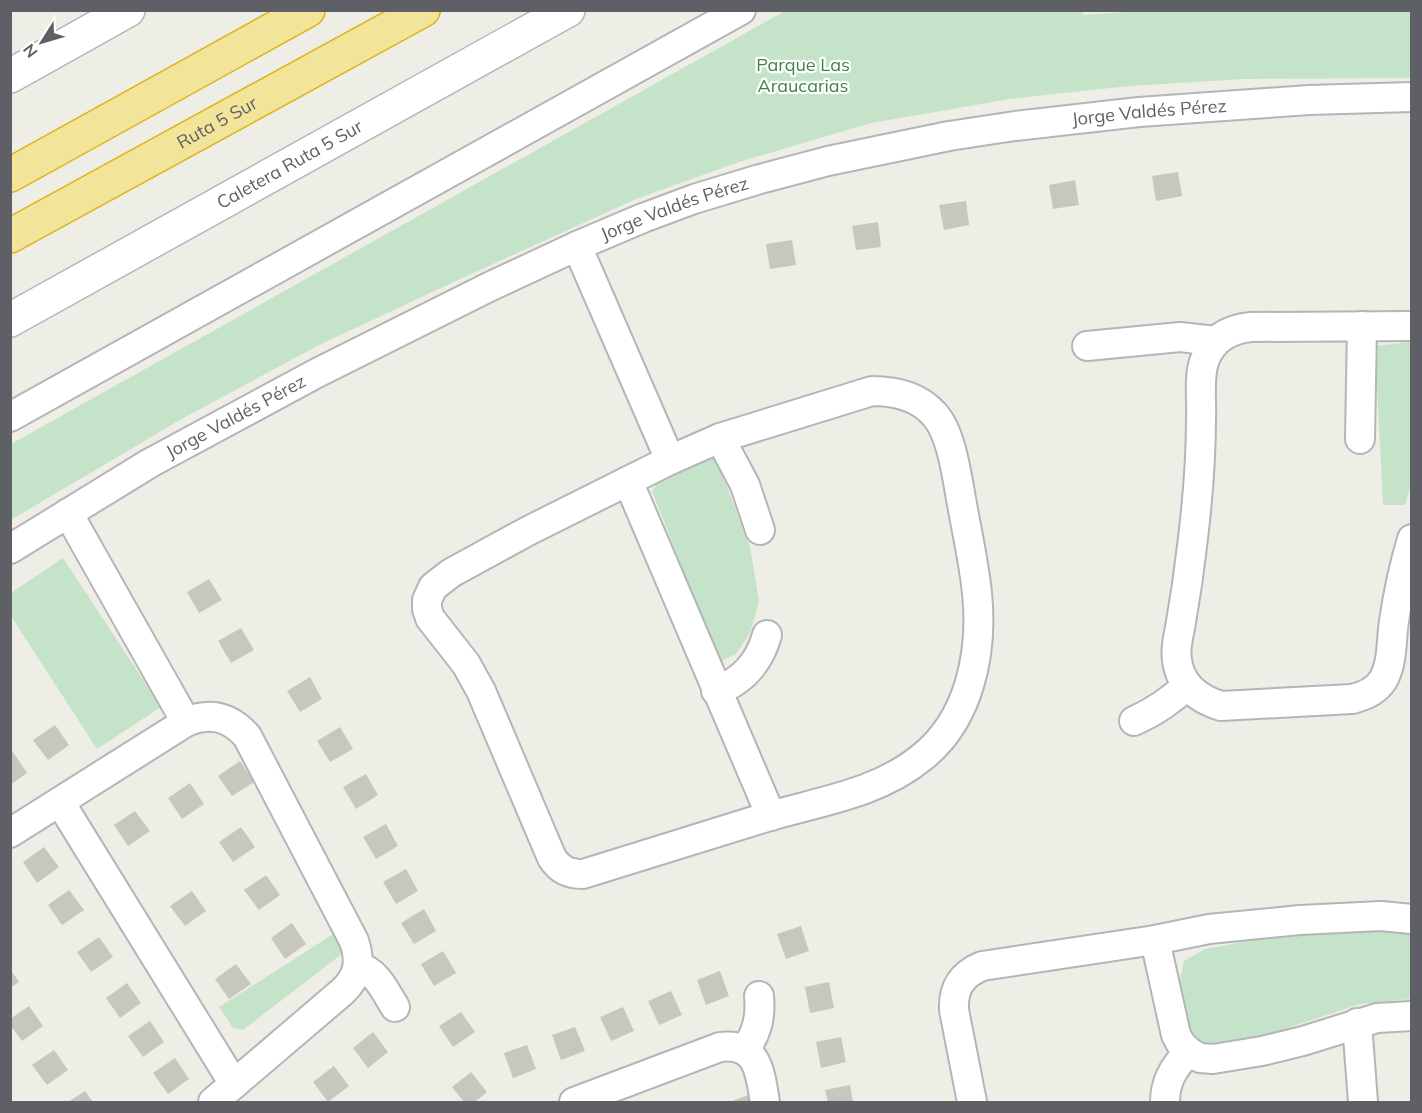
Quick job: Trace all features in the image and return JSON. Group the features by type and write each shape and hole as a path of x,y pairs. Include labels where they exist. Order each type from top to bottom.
{"highway":[{"path":"10,175 308,10"},
{"name":"Ruta 5 Sur","path":"10,236 423,10"}],"main road":[{"path":"10,76 128,10"},
{"name":"Caletera Ruta 5 Sur","path":"10,320 568,10"}],"street":[{"path":"10,417 741,10"},
{"name":"Jorge Valdés Pérez","path":"10,549 150,463 317,373 577,246 694,199 828,161 949,136 1015,126 1139,112 1320,100 1412,97"},
{"path":"577,246 670,460"},
{"path":"1360,439 1362,326"},
{"path":"1412,326 1238,328 1216,341 1209,350 1202,370 1198,495 1176,658 1180,673 1187,685 1208,702 1221,706 1353,699 1370,693 1378,687 1386,672 1401,585 1412,539"},
{"path":"1087,346 1180,336 1216,341"},
{"path":"872,392 894,393 915,399 936,415 947,437 955,467 977,592 977,649 967,694 949,729 937,744 905,769 866,789 584,874 564,871 552,858 481,691 466,664 430,618 427,609 429,594 433,587 451,573 528,531 670,460 720,438 872,392"},
{"path":"720,438 745,485 760,530"},
{"path":"628,481 771,816"},
{"path":"68,513 186,722"},
{"path":"716,691 728,687 747,673 759,657 767,636"},
{"path":"1134,721 1162,706 1187,685"},
{"path":"10,833 186,722 196,717 220,717 239,728 247,736 354,941 358,967 350,985 224,1093 60,802"},
{"path":"972,1102 954,1000 965,976 982,966 1155,940 1209,928 1381,916 1412,919"},
{"path":"1155,940 1176,1035 1189,1053 1200,1058 1213,1059 1263,1051 1377,1018 1412,1016"},
{"path":"358,967 375,975 395,1007"},
{"path":"745,1050 756,1031 759,1020 759,996"},
{"path":"1357,1023 1364,1102"},
{"path":"574,1102 720,1047 729,1046 738,1047 753,1056 757,1064 765,1102"},
{"path":"1165,1102 1166,1087 1171,1074 1189,1053"}],"green space":[{"name":"Parque Las Araucarias","path":"1081,10 1084,15 1157,10 1411,11 1411,78 1244,79 1129,86 1010,99 871,123 739,162 636,199 319,345 178,421 11,520 11,444 785,11"},
{"path":"1411,342 1412,482 1405,505 1383,505 1375,346"},
{"path":"715,455 750,547 759,601 750,633 736,654 719,662 652,491 663,473"},
{"path":"63,558 161,707 97,749 11,616 11,593"},
{"path":"1360,931 1411,932 1411,999 1360,1004 1224,1049 1201,1046 1190,1033 1179,983 1184,961 1205,949 1259,939"},
{"path":"335,933 343,953 243,1030 233,1028 219,1007"}],"building":[{"path":"1178,172 1182,196 1156,201 1152,176"},
{"path":"1075,180 1079,205 1053,209 1049,185"},
{"path":"966,201 969,225 944,230 939,205"},
{"path":"878,222 881,247 856,250 852,226"},
{"path":"792,240 796,265 770,269 766,244"},
{"path":"209,579 222,600 199,613 187,592"},
{"path":"241,628 254,650 231,663 218,641"},
{"path":"310,677 322,699 300,712 287,691"},
{"path":"55,725 69,745 48,760 33,740"},
{"path":"340,727 353,749 330,762 317,741"},
{"path":"13,752 27,773 10,785 10,754"},
{"path":"240,761 254,782 232,796 218,776"},
{"path":"366,774 378,795 356,809 343,787"},
{"path":"190,783 204,804 182,819 168,798"},
{"path":"135,811 150,831 128,846 114,825"},
{"path":"386,824 398,846 376,859 363,837"},
{"path":"241,827 255,847 233,862 219,842"},
{"path":"44,847 59,867 37,883 23,862"},
{"path":"406,869 418,891 396,904 383,882"},
{"path":"266,875 280,895 259,910 244,890"},
{"path":"69,890 84,910 62,925 48,905"},
{"path":"192,891 206,911 185,926 170,906"},
{"path":"424,909 436,931 414,944 401,923"},
{"path":"292,923 306,944 285,959 271,938"},
{"path":"801,926 809,951 786,959 777,934"},
{"path":"99,937 113,957 91,972 77,952"},
{"path":"443,951 456,973 434,986 421,964"},
{"path":"236,964 251,984 229,999 215,979"},
{"path":"10,969 19,982 10,988"},
{"path":"720,971 729,996 706,1005 697,980"},
{"path":"829,982 834,1008 810,1013 805,987"},
{"path":"127,983 141,1003 120,1018 106,998"},
{"path":"671,991 682,1015 659,1025 648,1001"},
{"path":"29,1006 43,1026 22,1041 10,1025 10,1019"},
{"path":"623,1007 634,1031 611,1041 600,1017"},
{"path":"461,1012 475,1032 453,1047 439,1026"},
{"path":"150,1021 164,1042 143,1057 128,1036"},
{"path":"575,1027 585,1051 561,1060 552,1035"},
{"path":"373,1032 388,1052 368,1068 353,1048"},
{"path":"841,1037 846,1062 821,1068 816,1042"},
{"path":"527,1045 536,1069 513,1078 504,1053"},
{"path":"54,1050 68,1070 47,1085 32,1065"},
{"path":"175,1058 189,1079 168,1094 153,1073"},
{"path":"334,1066 349,1086 328,1102 313,1082"},
{"path":"471,1072 487,1092 475,1102 464,1102 452,1087"},
{"path":"850,1085 853,1102 828,1102 825,1090"},
{"path":"85,1091 93,1102 68,1102"},
{"path":"748,1095 751,1102 730,1102"}]}
